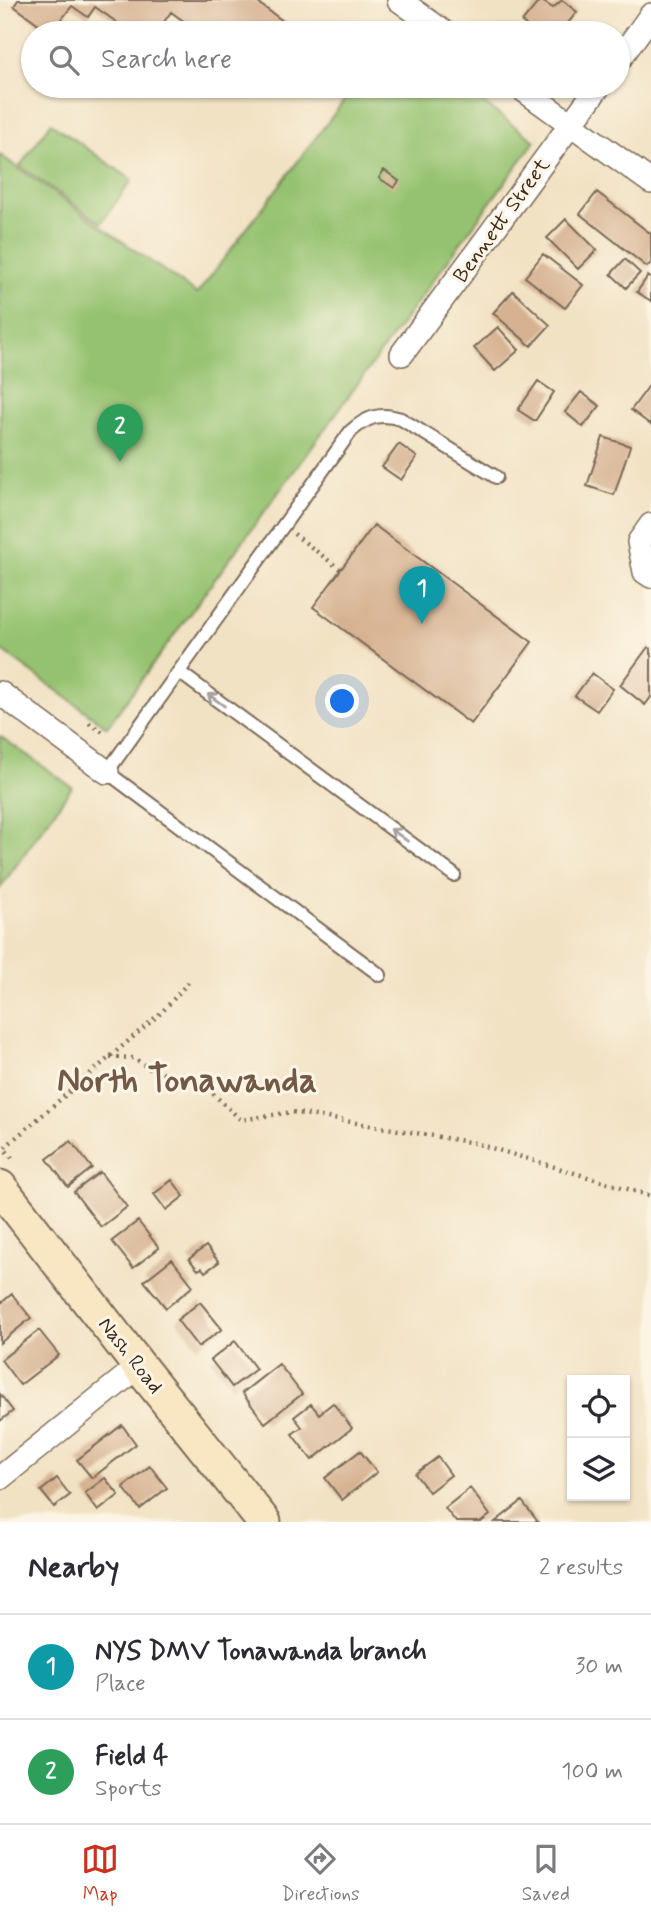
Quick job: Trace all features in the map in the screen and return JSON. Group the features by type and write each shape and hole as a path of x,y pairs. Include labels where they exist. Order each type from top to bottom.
{"main road":[{"name":"Nash Road","path":"6,1173 139,1366 264,1522"}],"street":[{"path":"399,0 428,21"},
{"path":"630,44 651,15"},
{"path":"534,98 651,182"},
{"name":"Bennett Street","path":"402,354 590,98"},
{"path":"645,533 645,572 651,576"},
{"path":"0,693 107,772"},
{"path":"0,1478 139,1366"}],"lane":[{"path":"380,975 107,772 351,431 364,420 390,415 401,419 496,477"},
{"path":"178,672 454,875"}],"path":[{"path":"286,544 294,534 341,570"},
{"path":"89,723 103,732"},
{"path":"6,1173 4,1148 162,1012 191,979"},
{"path":"110,1057 134,1058 153,1071 187,1079 209,1090 241,1119 292,1112 475,1143 651,1196"}],"green space":[{"path":"346,98 476,98 535,141 107,727 0,649 0,155 197,294"},
{"path":"51,123 132,180 101,223 20,166"},
{"path":"0,736 72,787 0,888"}],"building":[{"path":"18,0 254,0 283,21 183,21 171,12 165,21 115,21 95,7 88,17 72,6 60,21 35,21 14,6"},
{"path":"540,0 553,8 562,0 577,12 570,21 523,21"},
{"path":"384,170 399,181 394,188 379,178"},
{"path":"597,192 651,234 651,263 647,267 580,214"},
{"path":"566,219 597,250 578,269 547,238"},
{"path":"543,254 583,285 565,308 525,277"},
{"path":"625,259 640,273 626,288 611,274"},
{"path":"648,276 651,278 651,301 637,292"},
{"path":"513,291 550,325 531,346 493,313"},
{"path":"498,327 519,350 495,371 474,348"},
{"path":"538,381 554,392 535,421 518,410"},
{"path":"651,383 651,425 631,410"},
{"path":"581,392 600,406 583,427 565,412"},
{"path":"603,437 630,446 614,495 587,486"},
{"path":"399,444 417,457 401,480 382,467"},
{"path":"374,525 532,642 471,724 313,607"},
{"path":"648,647 651,649 651,697 645,705 620,685"},
{"path":"592,673 613,689 597,711 575,696"},
{"path":"71,1141 92,1168 68,1187 47,1159"},
{"path":"100,1172 127,1207 101,1227 74,1192"},
{"path":"172,1180 184,1196 166,1210 154,1194"},
{"path":"138,1221 159,1248 133,1268 112,1241"},
{"path":"206,1246 219,1262 205,1272 202,1268 198,1270 189,1259"},
{"path":"172,1259 193,1286 166,1308 144,1281"},
{"path":"12,1294 31,1318 0,1343 0,1304"},
{"path":"200,1302 222,1329 198,1347 177,1320"},
{"path":"39,1330 59,1355 20,1385 1,1360"},
{"path":"235,1341 256,1369 232,1387 211,1360"},
{"path":"279,1364 302,1394 265,1423 242,1393"},
{"path":"0,1394 13,1411 0,1421"},
{"path":"333,1403 352,1428 312,1460 292,1434 302,1427 294,1417 311,1404 319,1414"},
{"path":"122,1425 136,1444 92,1478 77,1460"},
{"path":"360,1451 377,1472 342,1500 325,1478"},
{"path":"438,1457 451,1475 429,1492 415,1474"},
{"path":"150,1466 167,1488 140,1509 123,1487"},
{"path":"57,1478 70,1495 54,1507 41,1491"},
{"path":"105,1478 119,1495 98,1511 85,1493"},
{"path":"470,1488 490,1515 481,1522 456,1522 445,1508"},
{"path":"522,1501 538,1522 495,1522"}],"place":[{"name":"Field 4","path":"120,462"},
{"name":"NYS DMV Tonawanda branch","path":"422,624"}],"district":[{"name":"North Tonawanda","path":"187,1079"}]}
